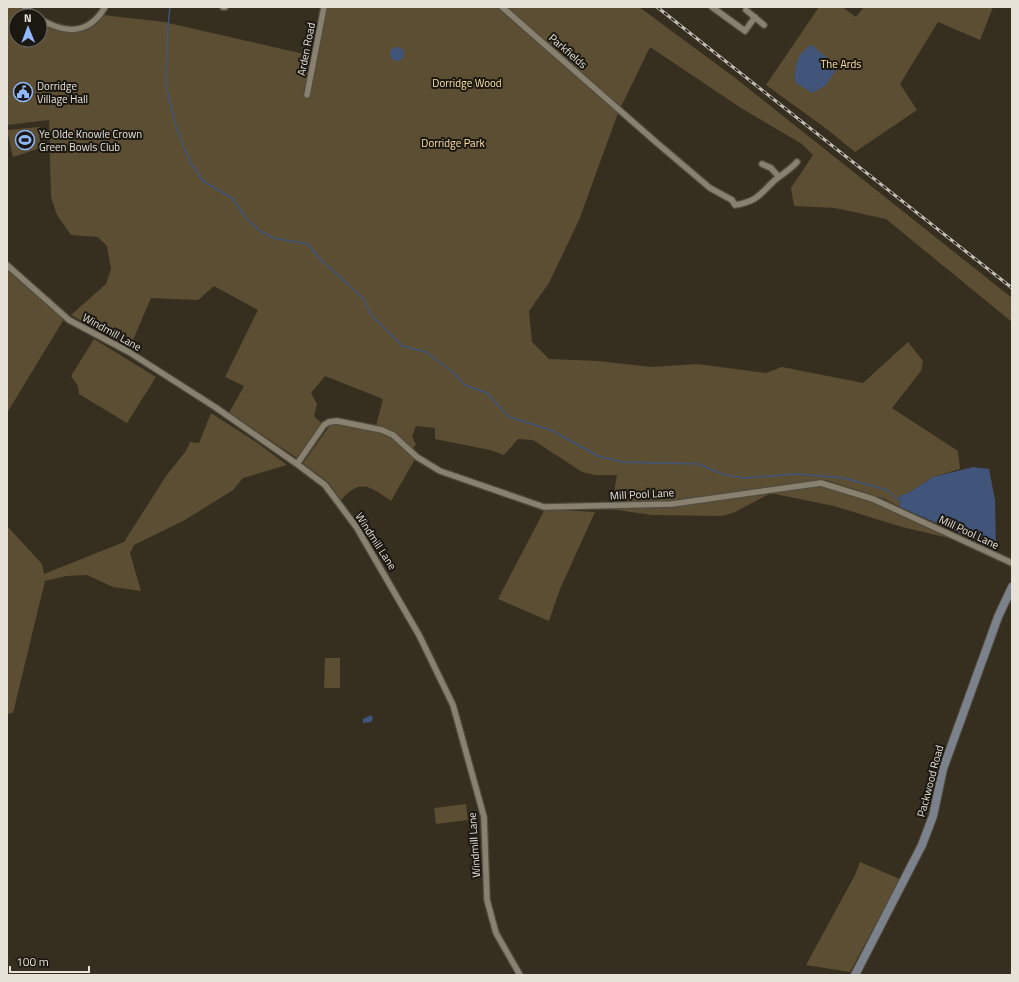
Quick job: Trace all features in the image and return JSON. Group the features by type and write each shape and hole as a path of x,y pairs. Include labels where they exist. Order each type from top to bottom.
{"street":[{"path":"48,24 56,28 75,30 95,20 105,7"},
{"name":"Arden Road","path":"306,95 324,7"},
{"name":"Parkfields","path":"502,7 620,111 712,189 732,200 735,205 756,199 779,177"},
{"path":"712,7 745,31 755,17"},
{"path":"746,10 764,25"},
{"path":"762,164 771,168 779,177 790,170 797,162"},
{"name":"Windmill Lane","path":"7,265 70,320 129,352 215,407 325,485 357,528 419,634 453,705 484,817 487,900 496,933 520,975"},
{"name":"Mill Pool Lane","path":"297,464 324,425 329,422 337,421 382,430 392,435 417,457 440,471 544,507 672,504 821,483 872,499 1012,563"},
{"name":"Packwood Road","path":"855,975 922,845 933,816 945,764 998,617 1012,587"}],"green space":[{"path":"7,7 23,8 8,8 8,48 48,48 48,27 58,31 73,32 87,26 103,15 164,22 317,57 325,7 639,7 734,77 1012,298 1012,322 886,219 835,208 794,206 791,188 813,155 802,144 741,108 650,47 618,113 579,220 549,283 529,311 532,342 549,359 598,361 652,367 697,364 766,373 782,367 863,383 908,342 923,361 921,371 892,408 958,451 960,469 933,477 910,492 899,496 900,507 885,499 826,480 672,502 612,504 617,475 595,475 582,472 533,440 518,439 504,455 490,450 435,439 435,428 416,426 412,437 416,444 412,450 391,431 376,426 383,399 325,376 311,393 317,404 314,416 321,423 297,458 229,413 244,386 225,377 258,310 214,286 198,300 151,298 130,347 71,315 106,284 111,269 107,246 98,237 71,235 57,215 51,197 49,120 7,125"},
{"name":"The Ards","path":"819,7 842,7 856,17 864,7 993,7 980,40 938,22 900,84 917,110 855,152 828,130 766,85"},
{"name":"Ye Olde Knowle Crown Green Bowls Club","path":"40,127 40,148 13,157 7,130"},
{"path":"7,270 64,319 7,413"},
{"path":"94,339 156,377 127,423 79,394 78,386 71,376"},
{"path":"211,413 256,442 287,465 243,478 233,490 185,520 134,545 130,553 141,591 113,587 87,575 66,576 45,581 13,713 7,714 7,526 42,564 44,574 124,542 166,476 186,451 190,442 199,443"},
{"path":"339,423 391,436 415,459 391,501 377,491 365,487 354,489 341,500 329,483 303,463 331,424"},
{"path":"821,485 870,501 949,538 902,527 834,506 770,493"},
{"path":"769,494 733,513 721,516 652,515 610,509 672,507"},
{"path":"545,509 595,512 560,589 549,621 498,599"},
{"path":"325,658 340,658 340,688 324,688"},
{"path":"466,804 468,820 436,824 434,808"},
{"path":"860,862 900,879 850,972 806,965 855,875"}],"water":[{"path":"812,45 833,63 836,70 825,86 812,93 796,83 795,72 797,61 800,56"},
{"path":"397,47 402,49 404,54 402,59 397,61 392,59 390,54 392,49"},
{"path":"973,467 989,469 995,500 996,549 900,507 899,496 910,492 933,477"},
{"path":"371,715 373,718 371,722 363,723 363,719"}],"waterway":[{"path":"170,7 166,86 176,127 190,162 203,181 232,198 247,219 260,231 273,238 308,244 320,259 363,298 371,315 403,346 426,352 453,372 465,385 487,393 509,417 551,430 598,456 622,462 699,464 722,474 744,478 797,474 844,478 887,490 899,500"}],"railway":[{"path":"657,7 1012,288"}],"place":[{"name":"Dorridge Village Hall","path":"23,92"},
{"name":"Ye Olde Knowle Crown Green Bowls Club","path":"25,140"}],"park label":[{"name":"Dorridge Wood","path":"467,83"},
{"name":"Dorridge Park","path":"453,143"}]}
